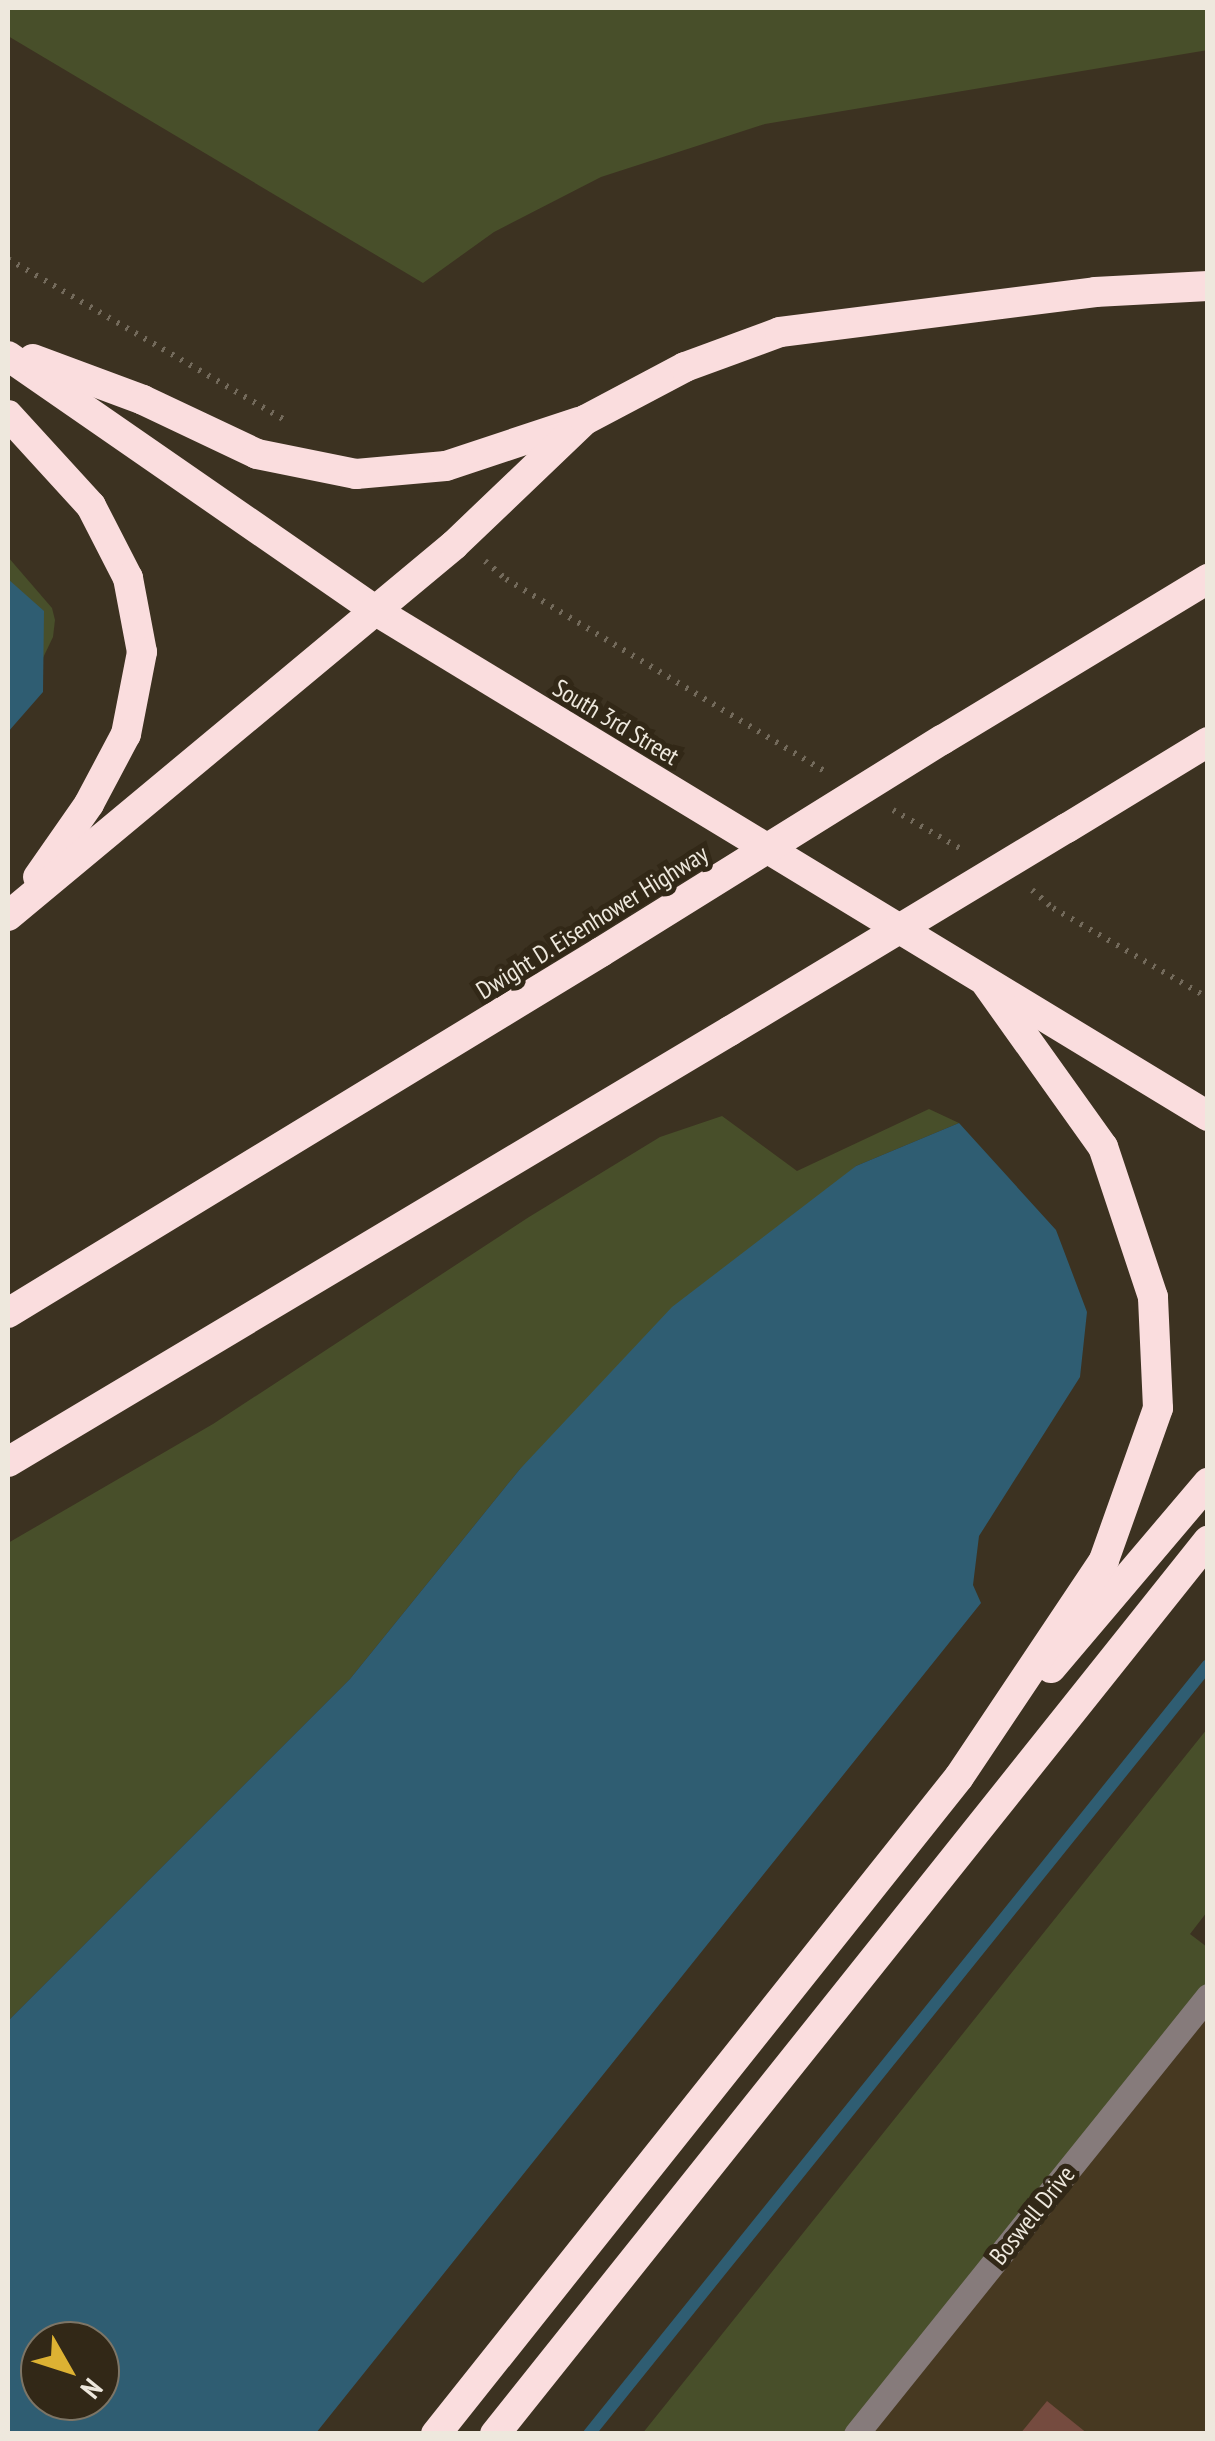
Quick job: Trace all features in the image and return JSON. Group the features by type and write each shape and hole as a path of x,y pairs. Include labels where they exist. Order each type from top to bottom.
{"highway":[{"path":"8,352 143,400 257,454 356,474 446,466 585,420 685,367 780,332 1096,292 1208,286"},
{"name":"South 3rd Street","path":"8,352 376,611 1208,1116"},
{"path":"8,415 90,506 128,578 142,652 126,734 89,804 12,912"},
{"path":"12,912 454,546 585,420"},
{"name":"Dwight D. Eisenhower Highway","path":"8,1313 1208,579"},
{"path":"15,1458 1208,742"},
{"path":"959,1776 1104,1560 1158,1408 1153,1296 1104,1148 986,983"},
{"path":"436,2434 959,1776 1208,1483"},
{"path":"496,2434 1208,1541"}],"street":[{"name":"Boswell Drive","path":"856,2434 1208,1996"}],"path":[{"path":"8,259 258,408 299,426"},
{"path":"454,546 498,568 506,579 834,777"},
{"path":"885,806 970,854"},
{"path":"1021,883 1054,908 1208,998"}],"shaded area":[{"path":"1207,1996 1207,2433 856,2434"}],"green space":[{"path":"8,8 1207,8 1208,50 765,124 601,177 494,232 423,283 8,36"},
{"path":"8,557 52,608 55,620 53,637 8,731"},
{"path":"929,1109 959,1123 856,1166 520,1469 350,1679 8,2021 8,1543 213,1424 529,1217 660,1137 722,1116 797,1171"},
{"path":"1207,1729 1207,1912 1190,1934 1207,1947 1207,1996 856,2433 642,2434"}],"water":[{"path":"8,579 44,611 43,692 8,732"},
{"path":"959,1123 1056,1230 1087,1312 1080,1377 979,1536 973,1585 981,1603 316,2433 8,2433 8,2021 350,1679 520,1469 672,1307 856,1166"}],"building":[{"path":"1047,2401 1088,2434 1020,2434"}],"waterway":[{"path":"589,2434 1208,1665"}]}
